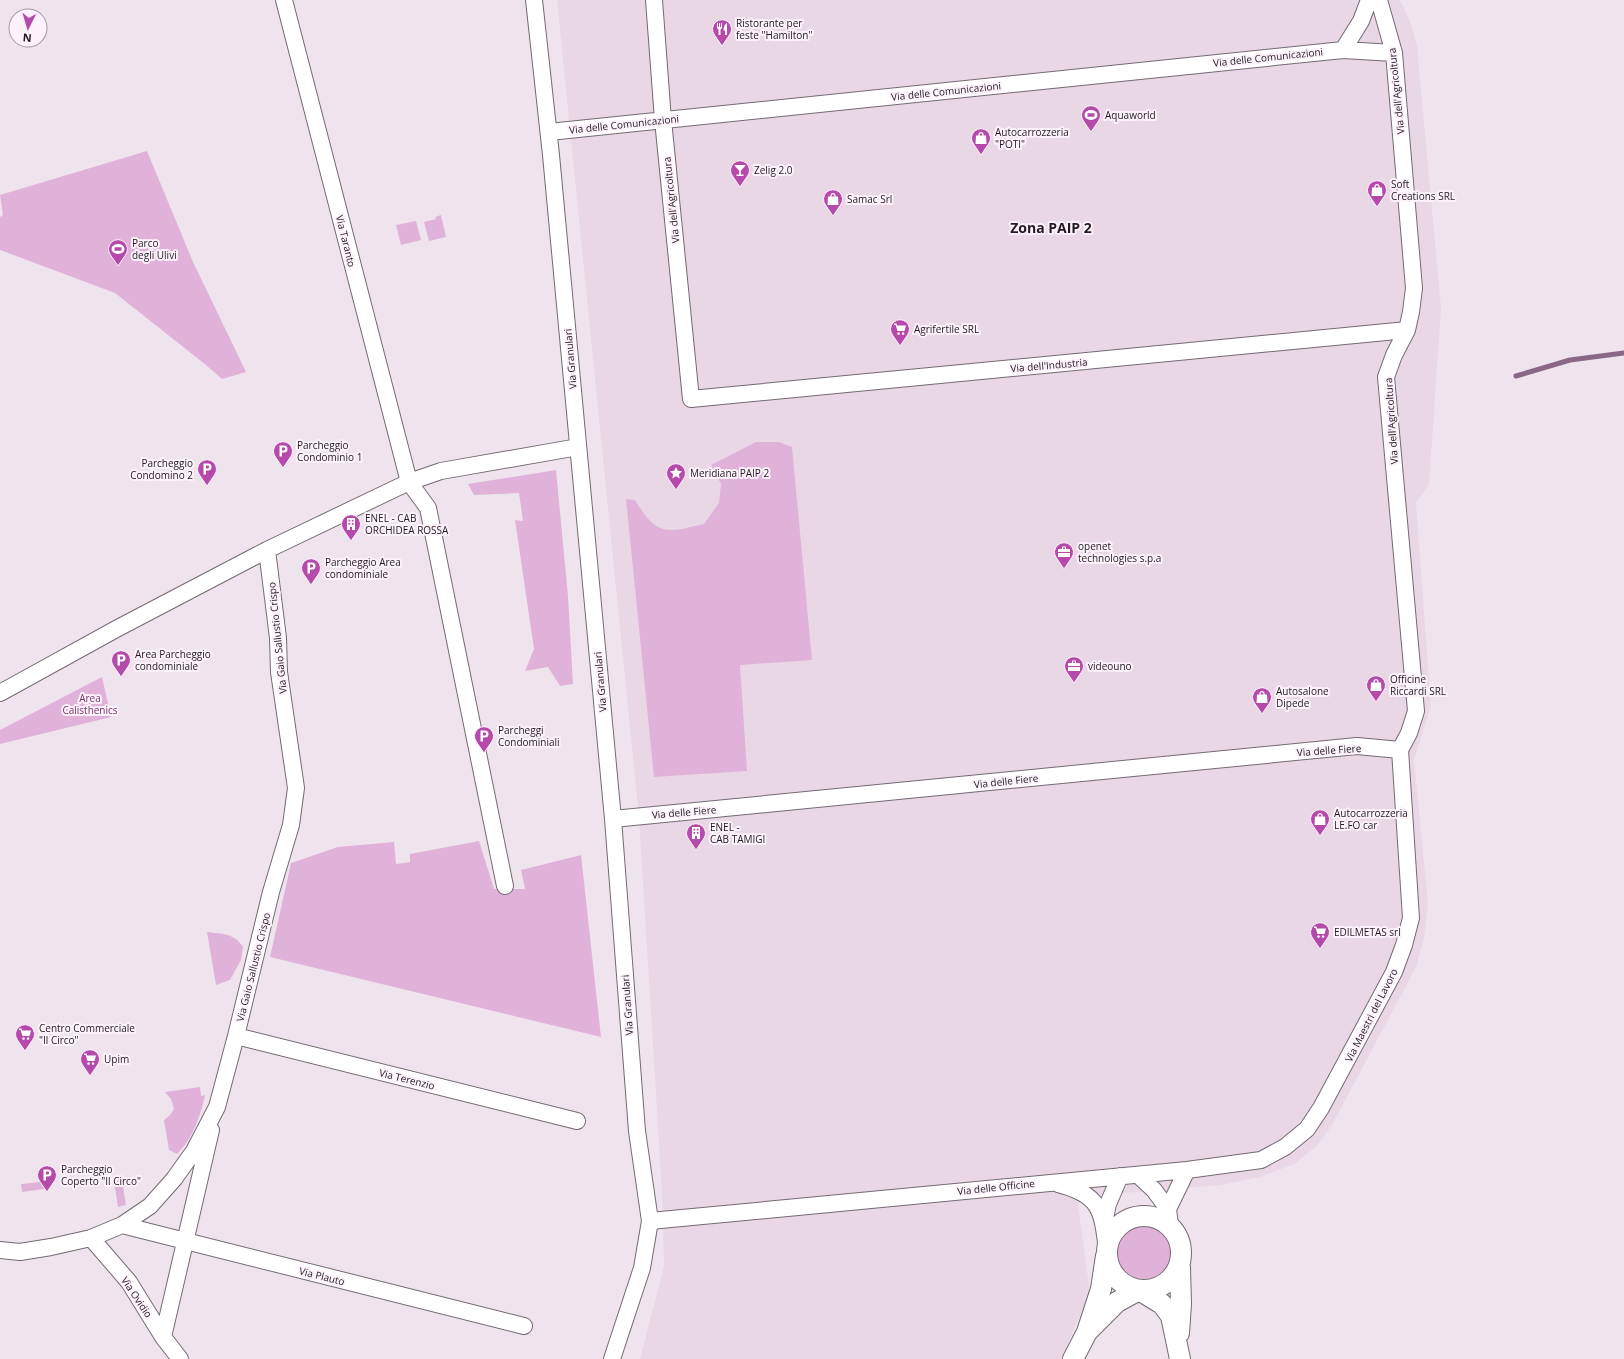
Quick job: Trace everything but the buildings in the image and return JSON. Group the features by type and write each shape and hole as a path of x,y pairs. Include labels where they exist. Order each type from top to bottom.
{"main road":[{"path":"1073,1359 1087,1332 1101,1289 1110,1238 1116,1228 1125,1221 1136,1216 1148,1216 1160,1219 1169,1217 1181,1244 1182,1256 1180,1267 1181,1304 1179,1353"},
{"path":"1107,1250 1108,1261 1112,1271 1119,1280 1128,1287 1139,1290 1151,1290 1163,1286 1173,1278 1180,1267"},
{"path":"1087,1332 1117,1302 1139,1290"},
{"path":"1139,1290 1162,1304 1171,1316 1179,1353"}],"street":[{"name":"Via Taranto","path":"284,0 409,482"},
{"name":"Via Granulari","path":"534,0 549,132 613,819 637,1131 650,1221 642,1268 612,1359"},
{"name":"Via dell'Agricoltura","path":"654,0 663,120 691,399"},
{"path":"1343,50 1361,22 1369,0"},
{"name":"Via dell'Agricoltura","path":"1379,0 1394,53 1414,288 1412,312 1407,330 1394,355 1386,377 1416,711 1409,733 1400,750"},
{"name":"Via delle Comunicazioni","path":"549,132 1343,50 1394,53"},
{"name":"Via dell'Industria","path":"691,399 1407,330"},
{"path":"0,693 118,628 267,550 409,482 441,471 578,447"},
{"path":"409,482 428,508 505,886"},
{"name":"Via Gaio Sallustio Crispo","path":"0,1250 20,1252 51,1247 91,1238 122,1225 150,1206 174,1179 194,1151 216,1107 236,1036 271,892 291,825 296,788 279,672 278,638 267,550"},
{"path":"0,685 20,683"},
{"name":"Via delle Fiere","path":"613,819 1357,746 1400,750"},
{"name":"Via Maestri del Lavoro","path":"1322,1108 1394,972 1404,945 1411,918 1400,750"},
{"name":"Via Terenzio","path":"236,1036 578,1121"},
{"path":"163,1337 216,1107"},
{"name":"Via delle Officine","path":"650,1221 1048,1182 1138,1175 1261,1160 1286,1147 1307,1129 1322,1108"},
{"path":"1169,1217 1186,1170"},
{"path":"1138,1175 1154,1190 1169,1217"},
{"path":"1104,1225 1108,1204 1120,1176"},
{"path":"1048,1182 1075,1188 1089,1196 1098,1207 1104,1225 1107,1250"},
{"name":"Via Plauto","path":"122,1225 524,1326"},
{"name":"Via Ovidio","path":"91,1238 129,1282 163,1337 180,1359"}],"shaded area":[{"path":"557,0 1400,0 1410,21 1417,46 1441,308 1429,485 1416,503 1431,706 1414,759 1428,904 1424,938 1416,967 1332,1125 1317,1146 1294,1164 1260,1177 1220,1185 1077,1197 1090,1293 1061,1359 640,1359 664,1266 662,1193 639,817"}],"green space":[{"name":"Parco degli Ulivi","path":"147,151 193,262 246,372 222,379 115,293 0,250 0,217 3,215 0,195"},
{"path":"441,215 446,237 429,241 424,222 436,219 435,217"},
{"path":"416,221 421,240 401,245 396,225"},
{"path":"756,442 779,442 792,447 812,660 740,665 747,771 654,777 626,499 635,500 650,520 656,526 663,529 680,529 704,524 719,503 721,484 711,465"},
{"path":"556,470 568,596 573,684 560,686 548,667 525,671 534,649 515,520 523,521 519,493 474,495 468,484"},
{"name":"Area Calisthenics","path":"102,677 111,717 0,744 0,730"},
{"path":"479,841 494,889 525,889 521,870 581,855 601,1037 270,957 291,863 338,847 394,842 396,864 410,862 410,854"},
{"path":"207,932 228,935 240,942 243,947 241,960 230,980 216,985"},
{"path":"200,1087 201,1096 205,1095 201,1111 187,1142 177,1154 169,1150 164,1120 174,1109 171,1099 165,1092"},
{"path":"122,1180 126,1205 118,1207 114,1181"},
{"path":"50,1181 51,1188 22,1192 21,1184"},
{"path":"1145,1223 1161,1228 1166,1232 1170,1237 1175,1253 1170,1269 1166,1274 1161,1278 1145,1283 1129,1278 1124,1274 1120,1269 1115,1253 1120,1237 1124,1232 1129,1228"}],"waterway":[{"path":"1516,376 1570,360 1624,353"}],"place":[{"name":"Ristorante per feste \"Hamilton\"","path":"722,46"},
{"name":"Aquaworld","path":"1091,132"},
{"name":"Autocarrozzeria \"POTI\"","path":"981,155"},
{"name":"Zelig 2.0","path":"740,187"},
{"name":"Soft Creations SRL","path":"1377,207"},
{"name":"Samac Srl","path":"833,216"},
{"name":"Parco degli Ulivi","path":"118,266"},
{"name":"Agrifertile SRL","path":"900,346"},
{"name":"Parcheggio Condominio 1","path":"283,468"},
{"name":"Parcheggio Condomino 2","path":"207,486"},
{"name":"Meridiana PAIP 2","path":"676,490"},
{"name":"ENEL - CAB ORCHIDEA ROSSA","path":"351,541"},
{"name":"openet technologies s.p.a","path":"1064,569"},
{"name":"Parcheggio Area condominiale","path":"311,585"},
{"name":"Area Parcheggio condominiale","path":"121,677"},
{"name":"videouno","path":"1074,683"},
{"name":"Officine Riccardi SRL","path":"1376,702"},
{"name":"Autosalone Dipede","path":"1262,714"},
{"name":"Parcheggi Condominiali","path":"484,753"},
{"name":"Autocarrozzeria LE.FO car","path":"1320,836"},
{"name":"ENEL - CAB TAMIGI","path":"696,850"},
{"name":"EDILMETAS srl","path":"1320,949"},
{"name":"Centro Commerciale \"Il Circo\"","path":"25,1051"},
{"name":"Upim","path":"90,1076"},
{"name":"Parcheggio Coperto \"Il Circo\"","path":"47,1192"}],"district":[{"name":"Zona PAIP 2","path":"1051,227"}]}
